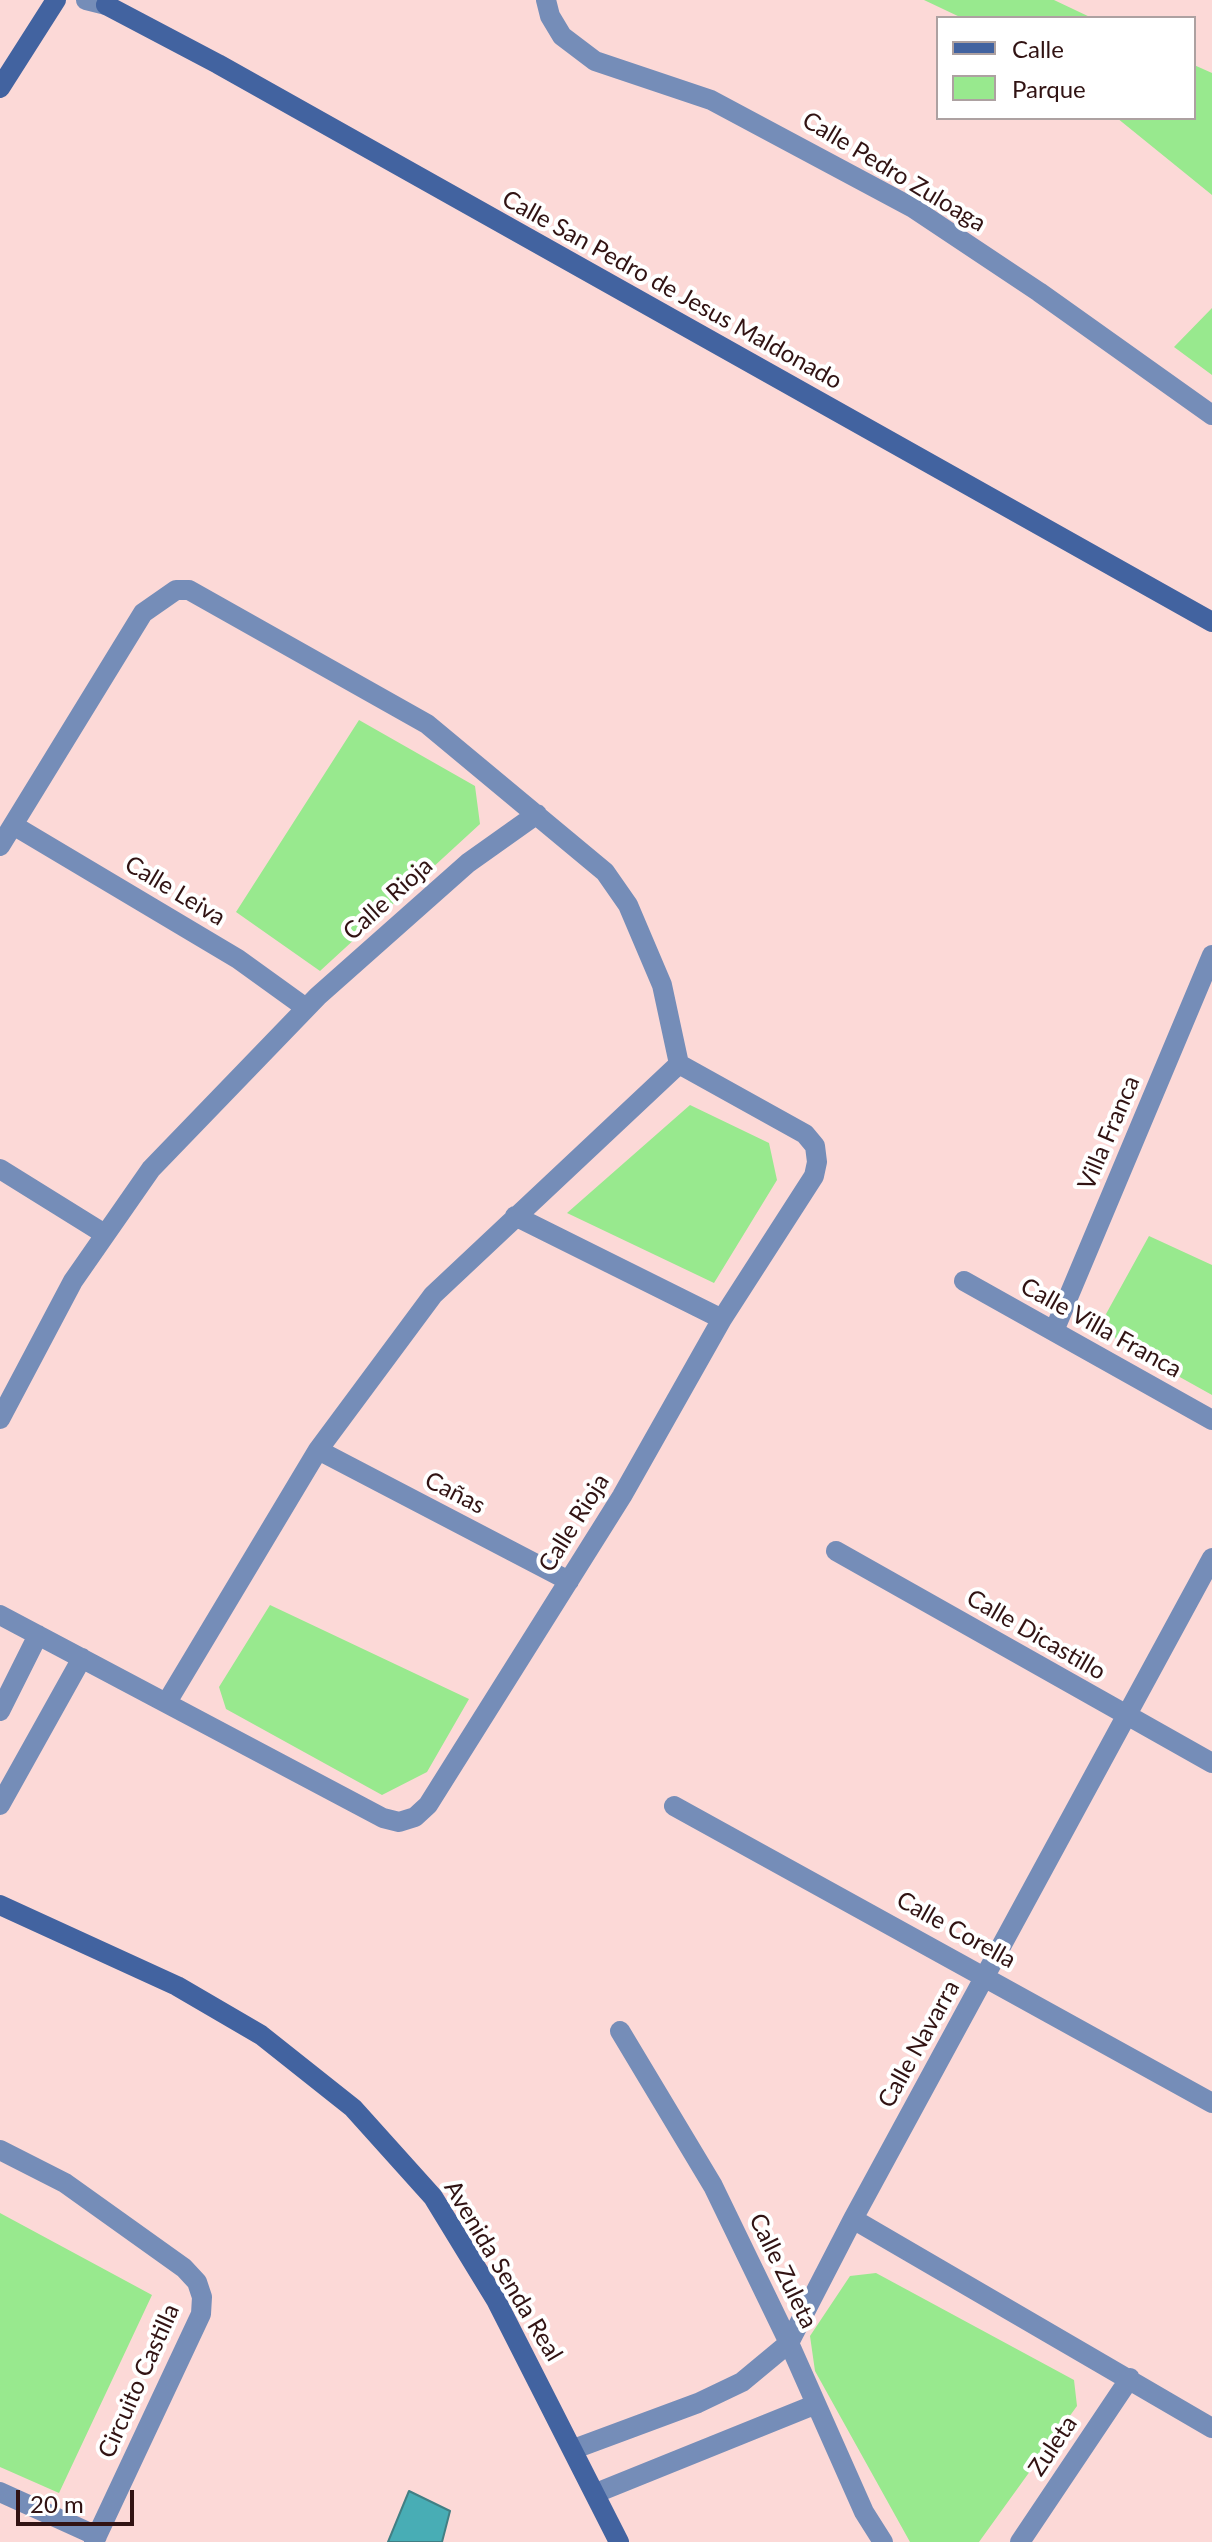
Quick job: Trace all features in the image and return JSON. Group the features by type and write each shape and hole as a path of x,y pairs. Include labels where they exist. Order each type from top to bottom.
{"street":[{"path":"0,88 56,0"},
{"name":"Calle Pedro Zuloaga","path":"546,0 550,16 562,36 595,61 711,100 913,208 1212,415"},
{"name":"Calle San Pedro de Jesus Maldonado","path":"98,2 218,64 1212,622"},
{"path":"0,846 143,613 157,599 176,590 189,590 427,724 605,872 628,905 662,985 679,1064 433,1295 318,1450 167,1702"},
{"name":"Calle Rioja","path":"0,1419 73,1281 103,1233 151,1169 306,1008 468,863 537,814"},
{"name":"Calle Leiva","path":"13,825 238,959 306,1008"},
{"name":"Villa Franca","path":"1054,1331 1212,955"},
{"name":"Calle Rioja","path":"0,1615 383,1818 399,1822 415,1817 428,1805 569,1581 722,1319 814,1176 815,1146 805,1134 679,1064"},
{"path":"0,1169 103,1233"},
{"path":"515,1216 722,1319"},
{"name":"Calle Villa Franca","path":"964,1281 1212,1420"},
{"name":"Cañas","path":"318,1450 569,1581"},
{"name":"Calle Dicastillo","path":"836,1551 1212,1763"},
{"name":"Calle Navarra","path":"574,2449 698,2403 742,2382 789,2343 853,2219 1212,1558"},
{"path":"0,1711 38,1635"},
{"path":"0,1805 6,1781 82,1658"},
{"name":"Calle Corella","path":"674,1806 1212,2103"},
{"name":"Avenida Senda Real","path":"0,1905 177,1986 261,2035 353,2108 433,2197 496,2300 619,2542"},
{"name":"Calle Zuleta","path":"620,2031 713,2186 789,2343 864,2512 883,2542"},
{"name":"Circuito Castilla","path":"0,2150 65,2183 172,2260 197,2282 202,2297 201,2314 95,2539"},
{"path":"853,2219 1212,2428"},
{"name":"Zuleta","path":"1020,2542 1130,2378"},
{"path":"596,2493 814,2405"},
{"path":"0,2492 95,2539"}],"green space":[{"path":"924,0 1054,0 1088,16 958,16"},
{"path":"1196,66 1212,73 1212,195 1119,120 1196,120"},
{"path":"1212,308 1212,375 1174,347"},
{"path":"359,720 475,786 480,824 320,971 236,912"},
{"path":"690,1105 769,1143 777,1180 714,1283 567,1213"},
{"path":"1149,1236 1212,1265 1212,1395 1117,1342 1106,1314"},
{"path":"270,1605 469,1699 427,1772 382,1795 226,1709 219,1687"},
{"path":"0,2213 152,2295 59,2493 0,2467"},
{"path":"876,2273 1074,2380 1077,2406 979,2542 910,2542 815,2371 810,2336 850,2276"}],"water":[{"path":"409,2491 450,2511 442,2542 388,2542"}]}
